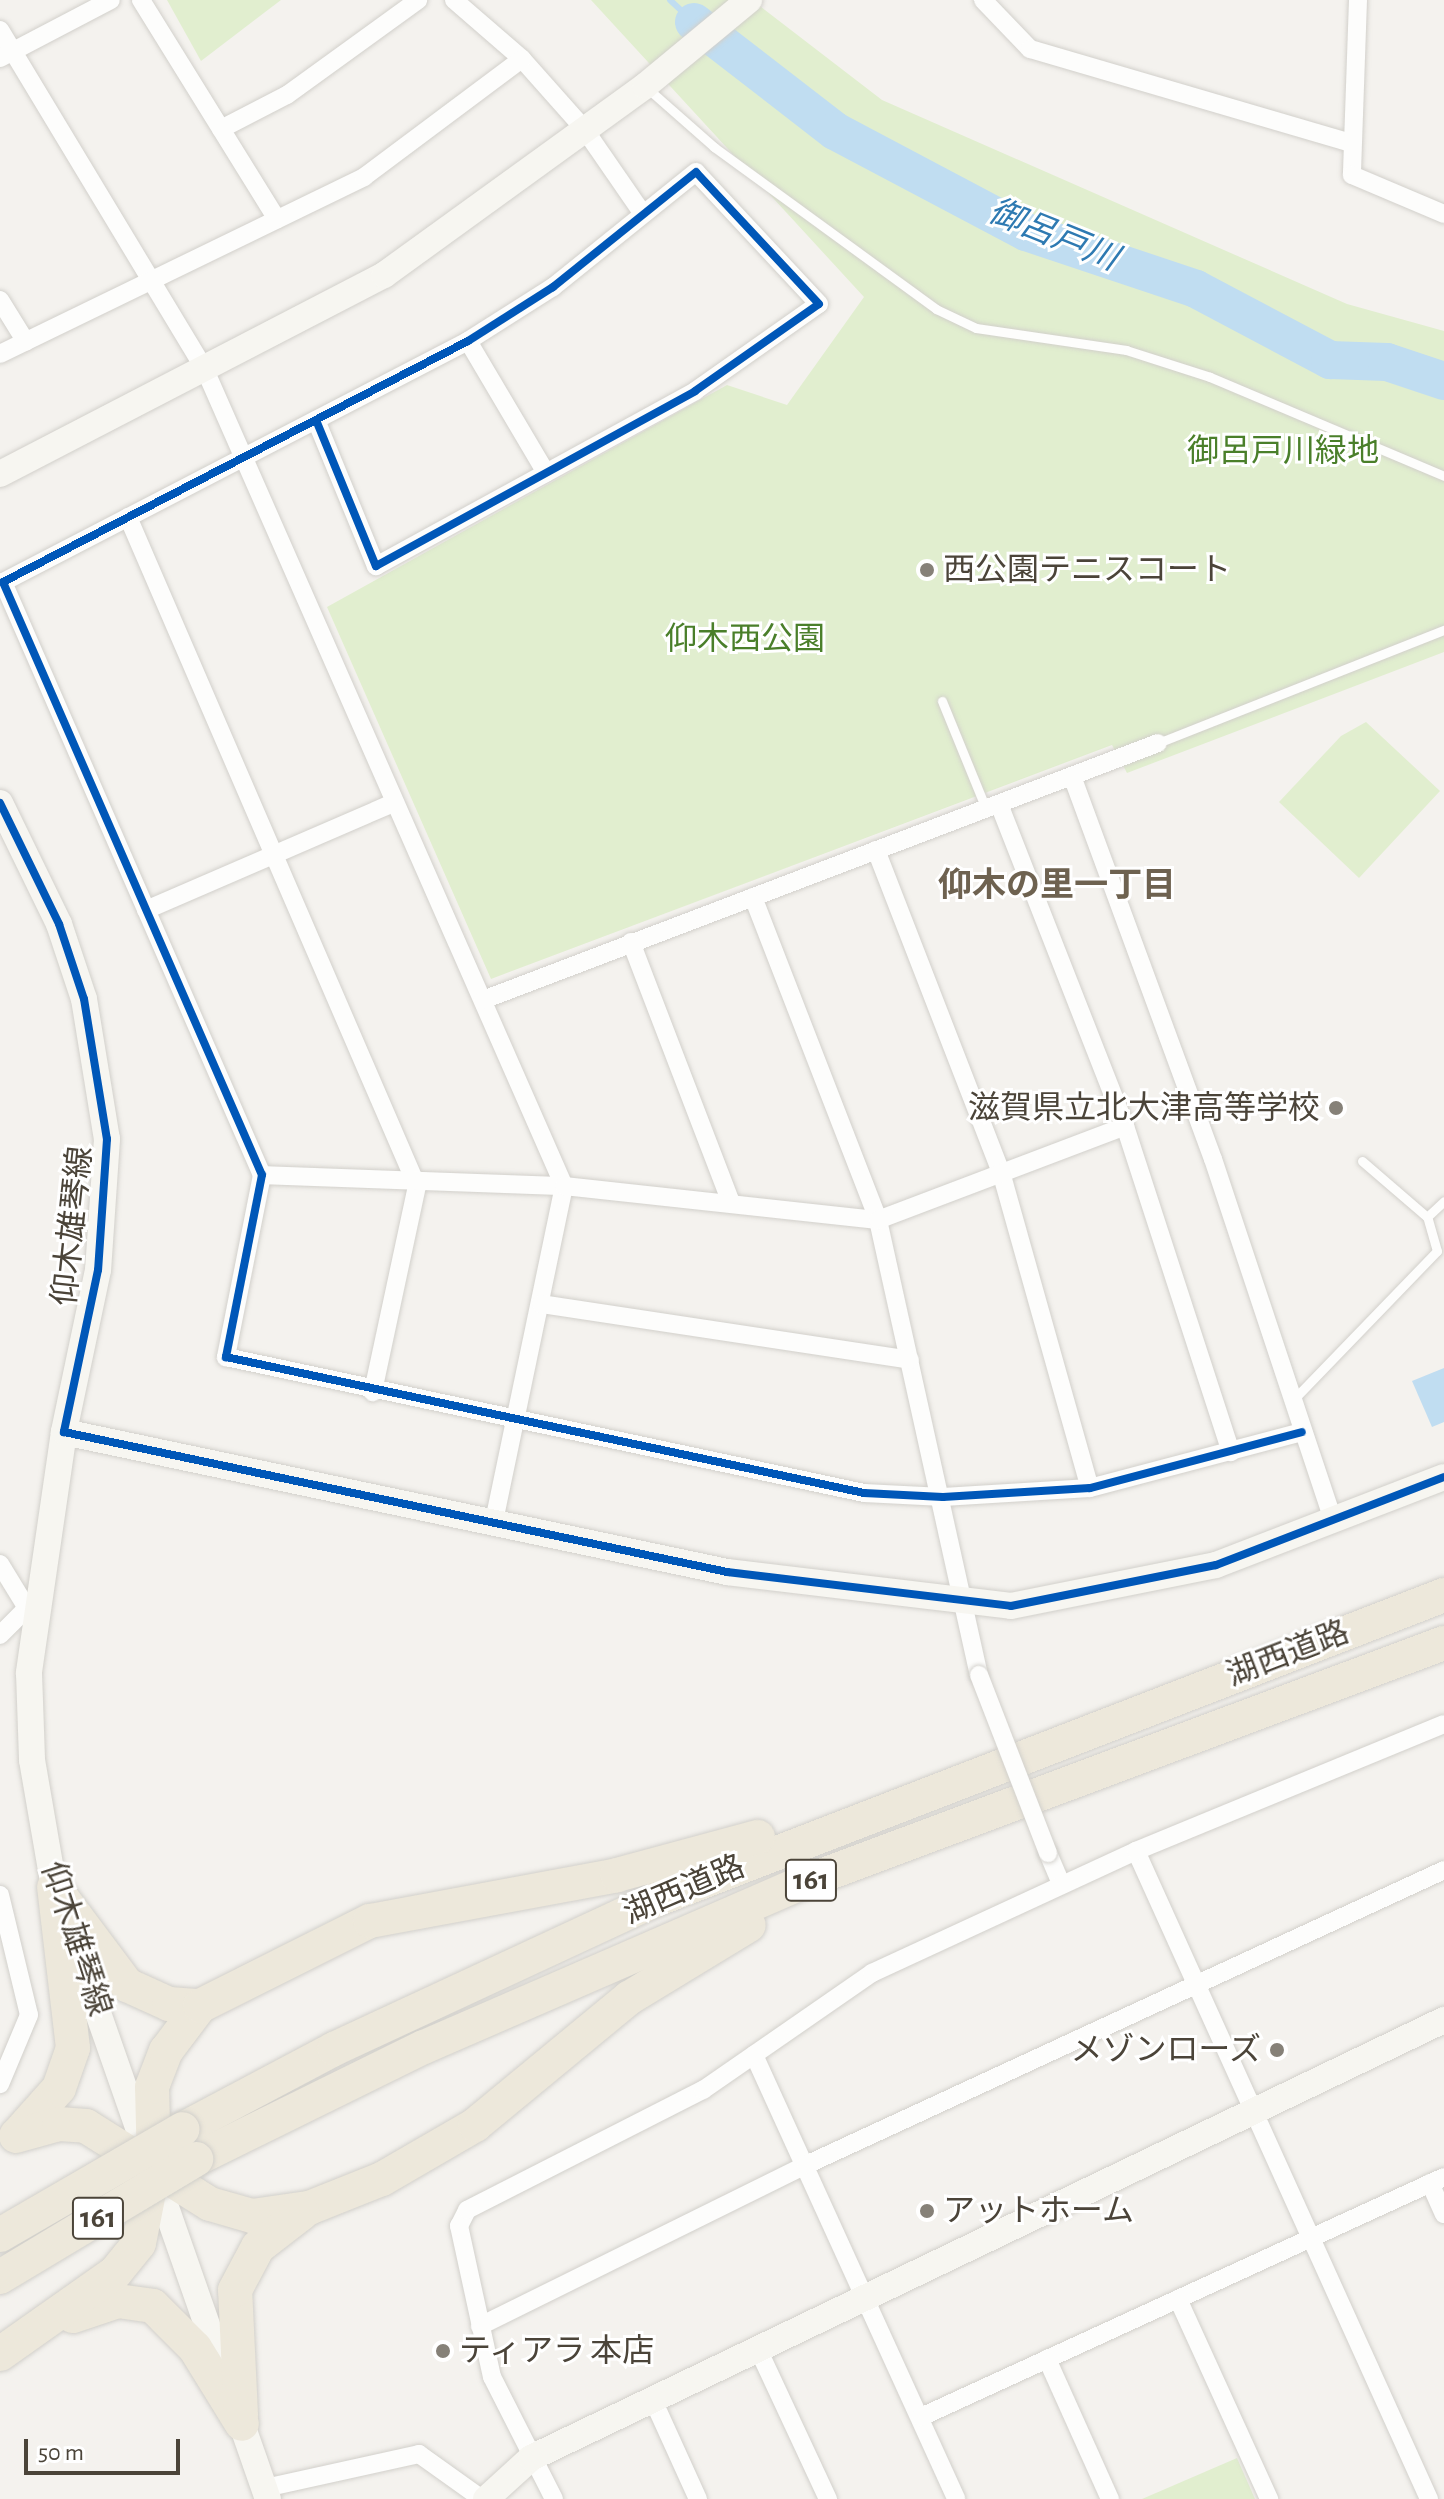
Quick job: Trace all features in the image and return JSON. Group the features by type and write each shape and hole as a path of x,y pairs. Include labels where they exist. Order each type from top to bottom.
{"highway":[{"name":"湖西道路","path":"0,2235 189,2144 639,1908 1078,1734 1444,1595"},
{"name":"湖西道路","path":"0,2277 189,2144 802,1883 1098,1776 1444,1643"},
{"path":"0,2354 49,2324 133,2254 154,2167 152,2087 166,2051 200,2006 370,1921 696,1856 1078,1734"},
{"path":"8,2141 59,2124 86,2126 227,2210 252,2216 309,2208 382,2179 458,2136 629,1998 762,1918 1098,1776"},
{"path":"54,1887 119,1979 154,1999 200,2006"},
{"path":"8,2141 46,2107 72,2058 54,1887"},
{"path":"242,2424 235,2290 258,2247 309,2208"},
{"path":"49,2324 118,2301 153,2306 195,2348 242,2424"}],"street":[{"path":"6,55 111,0"},
{"path":"141,0 277,219"},
{"path":"221,129 287,95 418,0"},
{"path":"454,0 522,59 585,130 643,214"},
{"path":"0,474 206,372 384,275 645,86 749,0"},
{"path":"983,0 1030,49 1351,143"},
{"path":"1358,0 1352,175 1444,214"},
{"path":"0,30 6,55 153,279 206,372 564,1186 494,1520"},
{"path":"0,354 364,177 522,59"},
{"path":"316,420 376,566 695,391 819,304 696,172 553,287 468,341 3,582 262,1175 226,1357 373,1392 516,1418 864,1493 943,1497 1090,1488 1302,1432"},
{"path":"0,300 26,342"},
{"path":"468,341 546,473"},
{"path":"128,517 417,1186 373,1392"},
{"path":"483,1000 1158,743"},
{"path":"1072,776 1333,1520"},
{"path":"146,910 395,802"},
{"name":"仰木雄琴線","path":"0,803 59,924 84,999 107,1139 98,1270 64,1432 32,1609 29,1673 32,1760 54,1887 266,2493"},
{"path":"992,806 1125,1126 1231,1452"},
{"path":"876,850 1001,1172 1090,1488"},
{"path":"753,897 878,1220 943,1497 957,1603 979,1675 1061,1884"},
{"path":"631,942 731,1203"},
{"path":"262,1175 417,1186 564,1186 878,1220 1125,1126"},
{"path":"541,1304 910,1360"},
{"path":"64,1432 494,1520 727,1572 957,1603 1067,1600 1216,1565 1444,1477"},
{"path":"0,1564 32,1609 0,1635"},
{"path":"554,2499 492,2377 459,2226 467,2210 703,2090 872,1973 1136,1851 1444,1724"},
{"path":"1136,1851 1429,2499"},
{"path":"480,2326 806,2165 1444,1870"},
{"path":"0,1895 29,2015 0,2084"},
{"path":"266,2493 419,2454 484,2499 531,2458 1252,2107 1444,2020"},
{"path":"754,2055 956,2499"},
{"path":"921,2417 1437,2180 1444,2214"},
{"path":"1178,2299 1269,2499"},
{"path":"758,2349 828,2499"},
{"path":"1047,2359 1110,2499"},
{"path":"653,2400 698,2499"}],"lane":[{"path":"645,86 714,147 936,309 976,328 1126,350 1210,377 1444,476"},
{"path":"1158,743 1444,630"},
{"path":"942,701 992,806"},
{"path":"1293,1400 1440,1252 1427,1217 1362,1161"},
{"path":"1427,1217 1444,1201"}],"green space":[{"path":"167,0 281,0 201,61"},
{"path":"591,0 752,0 882,100 1347,304 1444,331 1444,652 1127,773 1112,745 491,979 327,607 727,385 787,405 864,297"},
{"path":"1366,722 1440,791 1359,878 1279,802 1341,736"},
{"path":"1237,2458 1255,2499 1142,2499"}],"water":[{"path":"1444,1368 1444,1422 1432,1427 1412,1381"}],"waterway":[{"path":"670,0 694,22"},
{"name":"御呂戸川","path":"694,22 835,131 1026,232 1196,289 1330,360 1387,362 1444,381"}],"cycle path":[{"path":"316,420 376,566 695,391 819,304 696,172 553,287 468,341 3,582 262,1175 226,1357 864,1493 943,1497 1090,1488 1302,1432"},
{"path":"0,803 59,924 84,999 107,1139 98,1270 64,1432 727,1572 1011,1606 1216,1565 1444,1477"}],"place":[{"name":"西公園テニスコート","path":"927,570"},
{"name":"滋賀県立北大津高等学校","path":"1336,1108"},
{"name":"メゾンローズ","path":"1277,2050"},
{"name":"アットホーム","path":"927,2211"},
{"name":"ティアラ 本店","path":"443,2351"}],"district":[{"name":"仰木の里一丁目","path":"1057,887"}],"park label":[{"name":"御呂戸川緑地","path":"1283,451"},
{"name":"仰木西公園","path":"745,639"}]}
